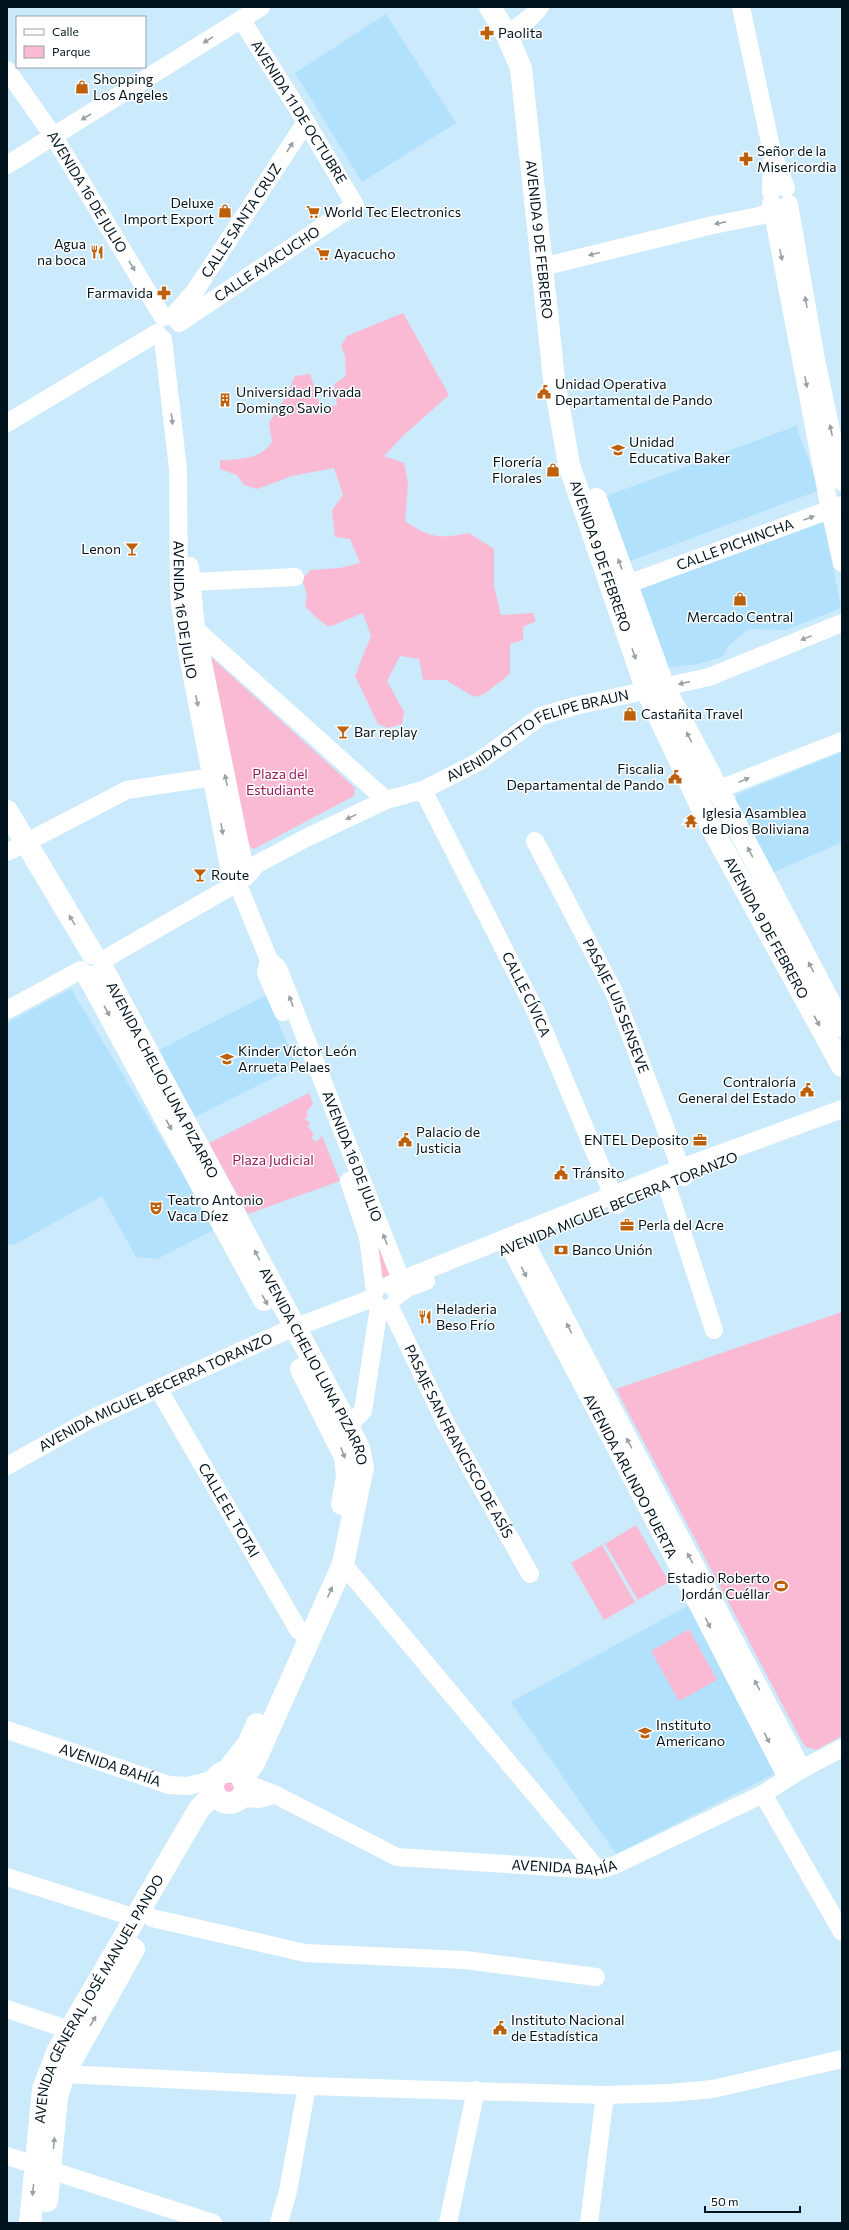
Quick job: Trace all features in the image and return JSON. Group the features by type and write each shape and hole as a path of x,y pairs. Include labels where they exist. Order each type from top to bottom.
{"main road":[{"name":"AVENIDA 9 DE FEBRERO","path":"490,7 512,32"},
{"name":"AVENIDA 9 DE FEBRERO","path":"502,7 512,32 534,68 554,379 569,465 693,791 842,1066"},
{"name":"AVENIDA 9 DE FEBRERO","path":"547,266 565,374 582,462 628,584 655,689 717,790 842,1026"},
{"name":"AVENIDA CHELIO LUNA PIZARRO","path":"7,810 14,845 91,965 289,1329 341,1429 359,1448 363,1468 343,1564 254,1763 229,1787"},
{"name":"AVENIDA CHELIO LUNA PIZARRO","path":"229,1787 299,1631 327,1563 338,1526 346,1477 341,1429"},
{"name":"AVENIDA GENERAL JOSÉ MANUEL PANDO","path":"44,2223 43,2089 58,2050 68,2030 204,1828 229,1787"},
{"name":"AVENIDA GENERAL JOSÉ MANUEL PANDO","path":"30,2223 57,2098 64,2074 144,1918"}],"street":[{"path":"7,165 261,7"},
{"path":"512,32 540,7"},
{"path":"741,7 772,152 775,205 836,508 842,563"},
{"name":"AVENIDA 11 DE OCTUBRE","path":"241,19 306,122 355,205"},
{"name":"AVENIDA 16 DE JULIO","path":"7,70 54,137 168,328 190,460 191,582 186,651 213,777 238,882 269,960 278,968 394,1262 363,1411 341,1429"},
{"name":"CALLE SANTA CRUZ","path":"168,328 195,291 306,122"},
{"name":"CALLE AYACUCHO","path":"7,423 168,328 355,205"},
{"path":"547,266 713,225 775,205"},
{"path":"775,205 816,360 842,482"},
{"name":"AVENIDA 16 DE JULIO","path":"168,328 178,469 179,597 189,626 243,860 238,882"},
{"name":"CALLE PICHINCHA","path":"628,584 836,508"},
{"path":"191,582 295,577"},
{"name":"AVENIDA OTTO FELIPE BRAUN","path":"7,1010 91,965 238,882 257,864 386,800 424,790 478,762 541,716 575,706 709,677 842,623"},
{"path":"189,626 386,800"},
{"path":"693,791 717,790 842,741"},
{"path":"14,845 127,790 213,777"},
{"name":"CALLE CÍVICA","path":"424,790 536,1012 614,1200"},
{"name":"PASAJE LUIS SENSEVE","path":"535,841 614,992 682,1173"},
{"name":"AVENIDA 16 DE JULIO","path":"269,960 266,973 306,1068 360,1211 387,1294"},
{"name":"AVENIDA MIGUEL BECERRA TORANZO","path":"7,1466 91,1420 289,1329 407,1288 515,1240 842,1109"},
{"name":"AVENIDA MIGUEL BECERRA TORANZO","path":"614,1200 667,1186 682,1173 842,1118"},
{"path":"667,1186 714,1330"},
{"name":"AVENIDA MIGUEL BECERRA TORANZO","path":"387,1294 421,1270 515,1240"},
{"name":"AVENIDA ARLINDO PUERTA","path":"515,1240 795,1774"},
{"path":"394,1262 410,1273 421,1270"},
{"name":"PASAJE SAN FRANCISCO DE ASÍS","path":"387,1294 446,1424 530,1574"},
{"name":"CALLE EL TOTAI","path":"159,1390 299,1631"},
{"path":"343,1564 598,1870"},
{"name":"AVENIDA BAHÍA","path":"7,1730 169,1785 229,1787 259,1799 274,1794 398,1857 598,1870 615,1864 763,1794 842,1748"},
{"path":"763,1794 842,1932"},
{"path":"7,1877 144,1918 305,1953 465,1960 596,1977"},
{"path":"7,2009 68,2030"},
{"path":"64,2074 307,2086 605,2095 670,2093 714,2089 842,2059"},
{"path":"279,2223 288,2191 307,2086"},
{"path":"448,2223 476,2090"},
{"path":"589,2223 605,2095"},
{"path":"7,2156 213,2223"}],"shaded area":[{"path":"386,14 456,123 362,182 295,73"},
{"path":"796,426 820,490 625,563 601,498"},
{"name":"Mercado Central","path":"824,522 841,608 786,630 749,629 729,645 722,657 698,664 665,668 637,590"},
{"path":"842,752 842,842 774,872 734,801 738,794"},
{"path":"71,989 216,1229 157,1259 136,1257 102,1196 14,1245 7,1244 7,1023"},
{"name":"Kinder Víctor León Arrueta Pelaes","path":"267,995 297,1066 191,1119 155,1052"},
{"name":"Instituto Americano","path":"689,1605 776,1769 774,1774 616,1854 511,1702"}],"green space":[{"path":"403,313 449,395 405,434 384,456 404,463 408,484 405,521 421,531 435,536 450,536 469,533 494,549 494,586 501,615 533,613 536,621 523,627 523,640 510,644 510,674 484,694 474,697 446,680 423,680 419,659 400,656 387,681 404,712 402,724 388,728 378,724 355,676 371,636 363,613 329,627 318,619 305,606 307,594 302,580 310,570 340,568 360,563 350,539 335,537 332,510 343,495 334,468 292,476 257,489 244,485 237,475 220,469 220,460 249,457 262,452 267,448 272,442 269,423 285,398 295,376 310,374 321,408 337,405 334,384 346,376 345,355 341,346 347,336"},
{"name":"Plaza del Estudiante","path":"211,657 355,788 354,796 254,849 245,844"},
{"name":"Plaza Judicial","path":"309,1093 313,1104 306,1112 308,1115 305,1119 310,1123 308,1126 314,1135 311,1138 316,1142 322,1136 340,1181 248,1214 209,1143"},
{"path":"368,1212 391,1277 381,1277"},
{"name":"Estadio Roberto Jordán Cuéllar","path":"842,1312 842,1736 816,1750 806,1747 801,1740 616,1389"},
{"path":"636,1525 669,1582 638,1600 605,1544"},
{"path":"602,1545 635,1602 604,1620 571,1563"},
{"path":"689,1629 717,1680 679,1701 651,1651"},
{"path":"231,1778 237,1788 231,1795 225,1795 220,1784"}],"place":[{"name":"Paolita","path":"487,33"},
{"name":"Shopping Los Angeles","path":"82,87"},
{"name":"Señor de la Misericordia","path":"746,159"},
{"name":"Deluxe Import Export","path":"225,211"},
{"name":"World Tec Electronics","path":"313,212"},
{"name":"Agua na boca","path":"97,252"},
{"name":"Ayacucho","path":"323,254"},
{"name":"Farmavida","path":"164,293"},
{"name":"Unidad Operativa Departamental de Pando","path":"544,392"},
{"name":"Universidad Privada Domingo Savio","path":"225,400"},
{"name":"Unidad Educativa Baker","path":"618,450"},
{"name":"Florería Florales","path":"553,470"},
{"name":"Lenon","path":"132,549"},
{"name":"Mercado Central","path":"740,599"},
{"name":"Castañita Travel","path":"630,714"},
{"name":"Bar replay","path":"343,732"},
{"name":"Fiscalia Departamental de Pando","path":"675,777"},
{"name":"Iglesia Asamblea de Dios Boliviana","path":"691,821"},
{"name":"Route","path":"200,875"},
{"name":"Kinder Víctor León Arrueta Pelaes","path":"227,1059"},
{"name":"Contraloría General del Estado","path":"807,1090"},
{"name":"Palacio de Justicia","path":"405,1140"},
{"name":"ENTEL Deposito","path":"700,1140"},
{"name":"Tránsito","path":"561,1173"},
{"name":"Teatro Antonio Vaca Díez","path":"156,1208"},
{"name":"Perla del Acre","path":"627,1225"},
{"name":"Banco Unión","path":"561,1250"},
{"name":"Heladeria Beso Frío","path":"425,1317"},
{"name":"Estadio Roberto Jordán Cuéllar","path":"781,1586"},
{"name":"Instituto Americano","path":"645,1733"},
{"name":"Instituto Nacional de Estadística","path":"500,2028"}]}
